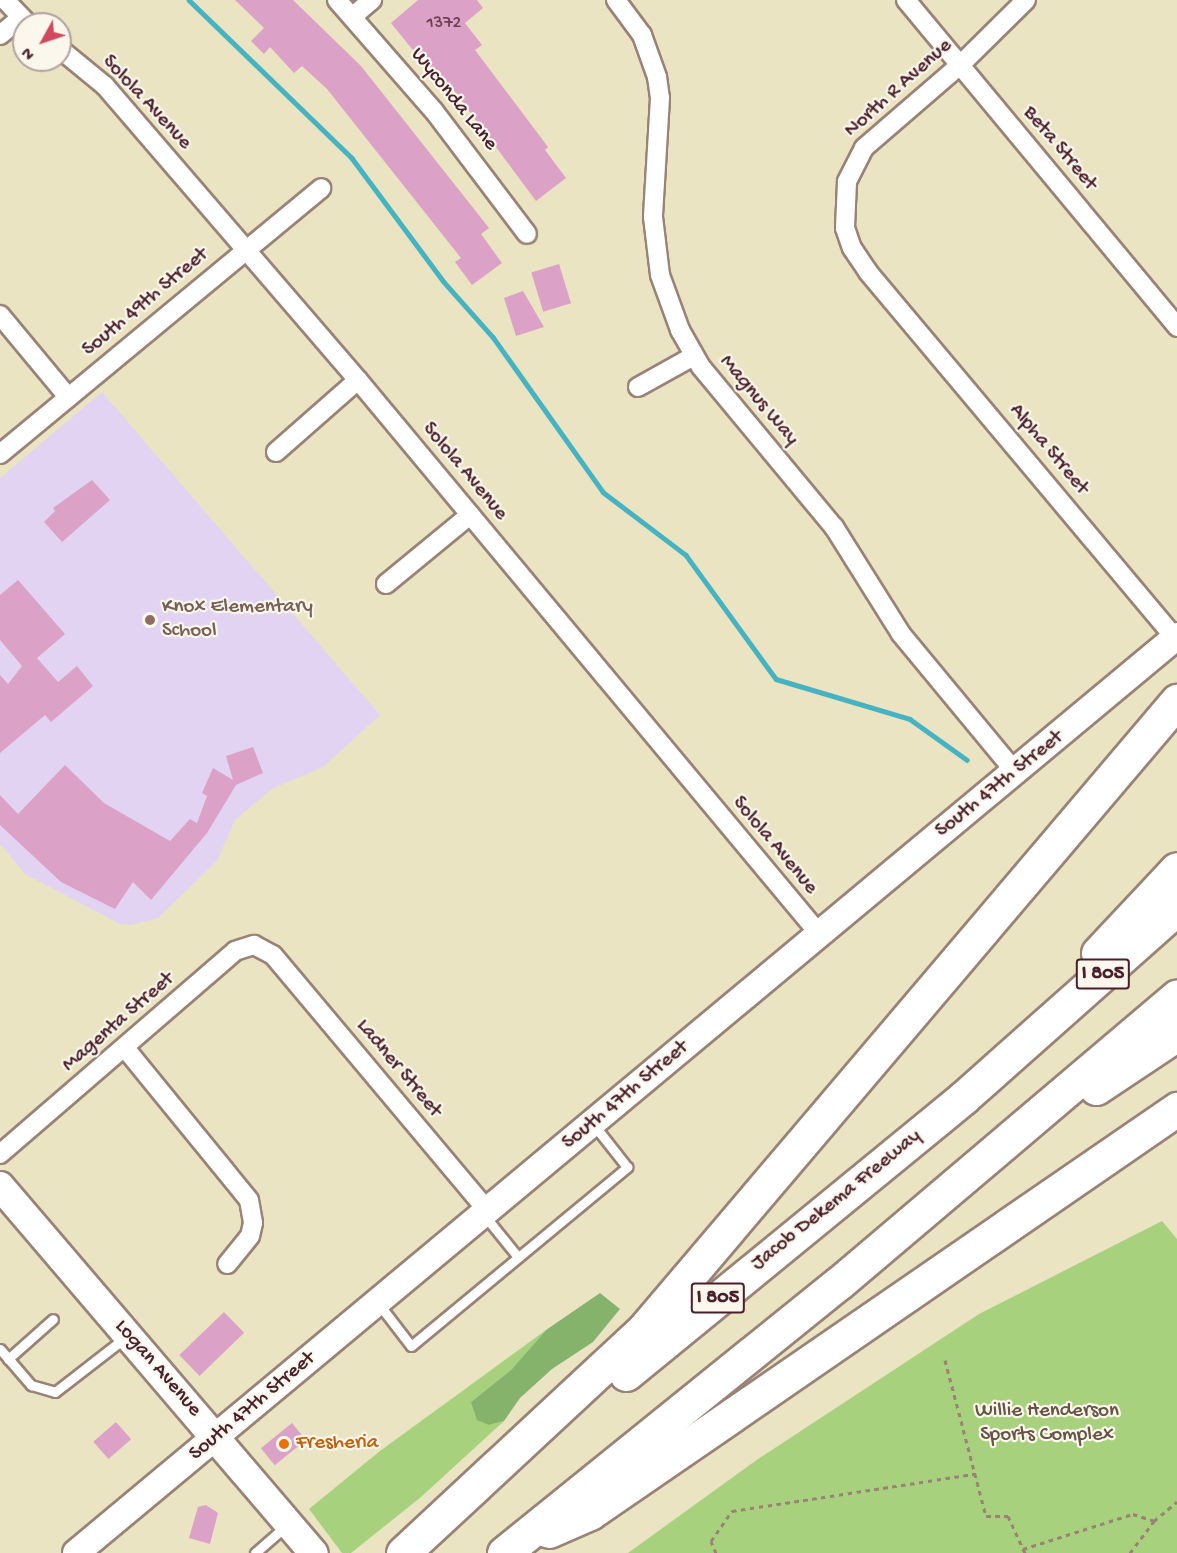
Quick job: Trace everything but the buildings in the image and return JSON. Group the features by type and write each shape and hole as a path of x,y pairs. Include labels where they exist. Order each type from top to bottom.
{"highway":[{"path":"404,1553 644,1329 989,918 1177,701"},
{"path":"963,1098 1177,869"},
{"name":"Jacob Dekema Freeway","path":"404,1553 963,1098 1177,908"},
{"path":"839,1283 1177,996"},
{"path":"507,1550 839,1283 1073,1104 1177,1034"},
{"path":"507,1550 590,1513 1177,1108"}],"main road":[{"name":"South 47th Street","path":"76,1553 1177,638"},
{"name":"Logan Avenue","path":"0,1186 311,1549"}],"street":[{"path":"5,0 16,12"},
{"name":"Wyconda Lane","path":"337,0 434,111 527,234"},
{"path":"353,16 372,0"},
{"name":"Magnus Way","path":"616,0 642,35 657,77 660,98 653,217 660,274 694,356 834,527 901,634 1015,772"},
{"name":"Beta Street","path":"906,0 1177,327"},
{"name":"North R Avenue","path":"884,291 848,240 843,203 850,172 873,138 960,65 1026,0"},
{"name":"Solola Avenue","path":"72,59 105,86 358,380 820,935"},
{"name":"South 49th Street","path":"0,454 321,188"},
{"name":"Alpha Street","path":"884,291 1177,638"},
{"path":"0,315 68,397"},
{"path":"638,387 694,356"},
{"path":"276,452 358,380"},
{"path":"386,584 470,515"},
{"name":"Magenta Street","path":"0,1154 235,951 254,945 273,955"},
{"name":"Ladner Street","path":"273,955 486,1213"},
{"path":"125,1048 249,1200 253,1223 250,1236 227,1264"}],"lane":[{"path":"378,1303 411,1346 627,1167 593,1124"},
{"path":"486,1213 518,1257"},
{"path":"8,1359 53,1319"},
{"path":"0,1349 31,1385 55,1392 127,1335"},
{"path":"255,1553 289,1523"}],"path":[{"path":"945,1360 986,1516 1008,1516 1024,1551 1133,1514 1154,1521"},
{"path":"716,1553 711,1541 732,1511 975,1474"},
{"path":"1130,1553 1154,1521 1177,1502"}],"shaded area":[{"name":"Knox Elementary School","path":"102,392 380,715 323,767 272,789 235,820 217,861 158,918 131,925 120,924 25,874 0,844 0,478"}],"green space":[{"name":"Willie Henderson Sports Complex","path":"1162,1221 1177,1239 1177,1553 628,1553 758,1459 979,1314"},
{"path":"600,1293 620,1309 593,1342 552,1369 520,1398 504,1421 489,1425 477,1420 471,1402 511,1370 546,1330"},
{"path":"546,1330 511,1370 471,1402 489,1425 504,1421 421,1497 351,1553 342,1553 309,1509 380,1451"}],"waterway":[{"path":"189,0 352,158 444,282 493,337 603,492 686,555 776,679 910,719 967,760"}],"place":[{"name":"Knox Elementary School","path":"150,620"},
{"name":"Fresheria","path":"284,1444"}]}
